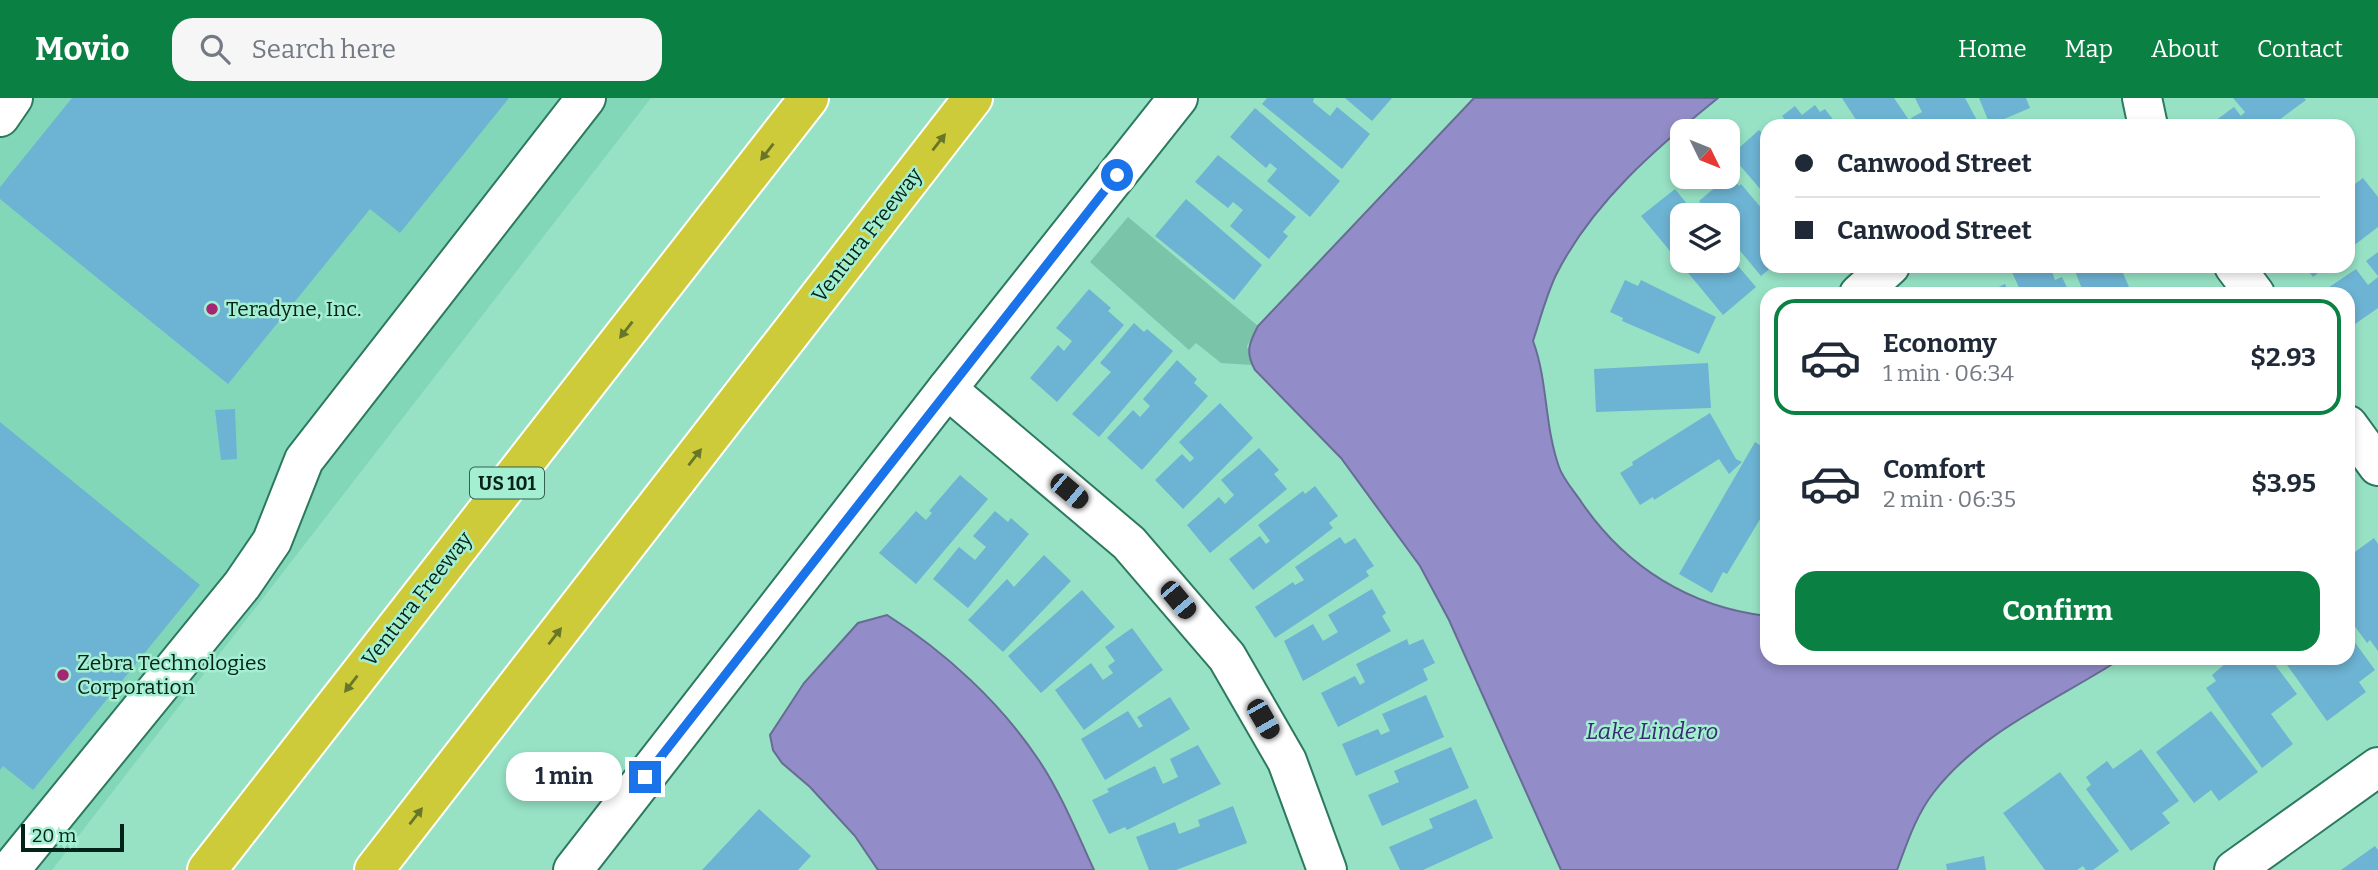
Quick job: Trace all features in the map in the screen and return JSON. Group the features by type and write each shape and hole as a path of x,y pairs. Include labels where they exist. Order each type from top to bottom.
{"highway":[{"name":"Ventura Freeway","path":"207,870 809,98"},
{"name":"Ventura Freeway","path":"374,870 973,98"}],"street":[{"path":"0,117 13,98"},
{"path":"10,870 243,585 272,541 304,460 586,98"},
{"path":"579,868 947,389 1178,98"},
{"path":"2142,98 2146,119"},
{"path":"1867,287 1882,273"},
{"path":"947,389 1129,542 1227,657 1287,761 1327,870"},
{"path":"2355,435 2378,466"},
{"path":"2234,870 2378,767"}],"shaded area":[{"path":"0,98 651,98 52,870 0,870"},
{"path":"1128,217 1258,326 1247,346 1252,365 1221,363 1196,343 1189,350 1090,262"}],"water":[{"name":"Lake Lindero","path":"1474,98 1718,98 1693,119 1670,119 1670,139 1627,178 1588,224 1556,275 1546,300 1533,341 1554,451 1569,485 1599,526 1640,565 1662,580 1712,604 1760,615 1760,665 2111,665 1998,733 1953,770 1922,810 1897,870 1561,870 1449,620 1420,566 1341,458 1255,370 1249,348 1258,326"},
{"path":"887,615 970,679 1023,738 1054,785 1094,870 878,870 855,836 810,787 782,763 773,750 770,735 804,683 858,623"}],"building":[{"name":"Teradyne, Inc.","path":"72,98 509,98 400,233 370,209 228,384 0,199 0,187"},
{"path":"1267,98 1314,98 1313,102 1330,116 1337,107 1370,134 1342,169 1262,104"},
{"path":"1345,98 1392,98 1372,121"},
{"path":"1842,98 1894,98 1908,119 1856,119"},
{"path":"1915,98 1965,98 1976,119 1912,119 1922,112"},
{"path":"1979,98 2026,98 2030,108 2004,119 1988,119"},
{"path":"2233,98 2306,100 2280,119 2218,119 2234,107 2241,116 2245,112"},
{"path":"1815,105 1820,112 1825,109 1833,119 1784,119 1782,116 1795,106 1802,115"},
{"path":"1255,108 1340,181 1310,217 1267,181 1277,169 1270,163 1266,168 1230,137"},
{"path":"1759,130 1760,131 1760,189 1740,165 1740,147"},
{"path":"1218,155 1296,217 1283,232 1288,236 1269,259 1230,226 1243,210 1233,202 1228,208 1195,182"},
{"path":"2363,178 2378,197 2378,227 2355,245 2355,184"},
{"path":"1741,184 1760,207 1760,273 1765,273 1761,276 1740,251 1740,203 1699,201 1713,189 1740,189"},
{"path":"1675,189 1686,203 1670,203 1670,251 1641,216"},
{"path":"1186,199 1262,265 1234,300 1155,236"},
{"path":"2378,252 2378,276 2366,261"},
{"path":"1740,268 1756,287 1723,315 1688,273 1740,273"},
{"path":"2355,270 2368,285 2378,277 2378,308 2355,324 2355,287 2329,287 2350,273 2355,273"},
{"path":"2012,273 2052,273 2055,280 2062,277 2067,287 2019,287"},
{"path":"2076,273 2123,273 2129,287 2081,287"},
{"path":"1625,280 1638,286 1641,280 1716,317 1699,354 1622,321 1623,318 1610,312"},
{"path":"1089,289 1111,308 1108,311 1124,325 1057,402 1030,378 1058,345 1064,351 1072,341 1056,328"},
{"path":"1134,323 1144,332 1147,329 1173,351 1099,437 1072,414 1111,372 1100,363"},
{"path":"1177,360 1197,379 1194,383 1208,396 1142,470 1107,438 1133,410 1140,417 1150,406 1143,399"},
{"path":"1708,363 1711,408 1596,412 1594,369"},
{"path":"1220,403 1253,438 1183,509 1155,480 1182,454 1190,462 1194,458 1179,442"},
{"path":"235,409 237,459 221,460 215,410"},
{"path":"1710,413 1736,459 1742,462 1729,474 1719,459 1654,500 1653,497 1640,505 1620,473 1633,465 1632,462"},
{"name":"Zebra Technologies Corporation","path":"0,422 200,585 33,790 3,766 0,770"},
{"path":"1755,442 1760,445 1760,519 1727,574 1723,572 1712,593 1679,574"},
{"path":"1259,448 1279,470 1274,474 1287,489 1210,553 1187,525 1219,497 1225,504 1234,495 1221,480"},
{"path":"960,475 988,499 916,584 879,553 916,511 926,520 932,513 929,511"},
{"path":"1315,486 1338,516 1329,523 1333,528 1253,590 1229,559 1260,536 1266,544 1270,541 1258,525 1303,491 1305,494"},
{"path":"995,511 1008,522 1011,518 1029,534 968,608 933,579 959,547 975,560 986,547 973,536"},
{"path":"1340,537 1345,544 1355,538 1374,566 1366,571 1369,576 1275,638 1255,607 1293,582 1295,585 1304,580 1295,567"},
{"path":"2374,538 2378,544 2378,651 2370,640 2367,643 2355,627 2355,552"},
{"path":"1044,555 1071,581 1003,652 968,620 1007,579 1014,587"},
{"path":"1372,589 1386,613 1382,616 1391,631 1303,681 1284,641 1313,624 1323,641 1338,632 1328,615"},
{"path":"1082,590 1115,627 1041,693 1008,656"},
{"path":"1132,628 1163,670 1084,730 1055,690 1091,663 1103,680 1113,673 1108,666 1115,661 1105,647"},
{"path":"1407,639 1409,645 1423,639 1435,663 1423,669 1428,680 1338,727 1321,693 1355,676 1360,685 1365,682 1356,664"},
{"path":"2355,643 2375,670 2359,682 2366,692 2327,721 2287,665 2355,665"},
{"path":"2224,665 2275,665 2297,694 2271,714 2293,744 2262,768 2206,688 2216,681 2212,675"},
{"path":"1426,695 1444,737 1356,776 1342,744 1378,729 1381,735 1390,731 1382,714"},
{"path":"1170,697 1190,729 1105,780 1081,739 1128,711 1139,728 1143,726 1137,717"},
{"path":"2211,711 2258,772 2219,801 2211,790 2194,803 2156,752"},
{"path":"1198,745 1221,784 1127,830 1125,827 1109,834 1092,800 1109,792 1107,789 1155,766 1163,784 1178,777 1170,759"},
{"path":"1451,747 1469,788 1382,826 1368,795 1399,782 1394,771"},
{"path":"2141,749 2179,801 2162,813 2170,823 2131,851 2086,789 2091,785 2086,777 2107,761 2113,769"},
{"path":"2060,772 2119,851 2093,870 2086,870 2083,866 2077,870 2045,870 2003,813"},
{"path":"1476,799 1493,838 1423,870 1400,870 1389,847 1433,828 1429,819"},
{"path":"1233,806 1247,843 1176,870 1149,870 1136,837 1175,822 1179,834 1200,826 1198,820"},
{"path":"759,809 811,856 798,870 702,870"},
{"path":"2375,846 2378,850 2378,870 2341,870"},
{"path":"1984,856 1986,870 1947,870 1946,864"}],"place":[{"name":"Teradyne, Inc.","path":"212,309"},
{"name":"Zebra Technologies Corporation","path":"63,675"}],"route":[{"path":"645,777 1117,175"}]}
